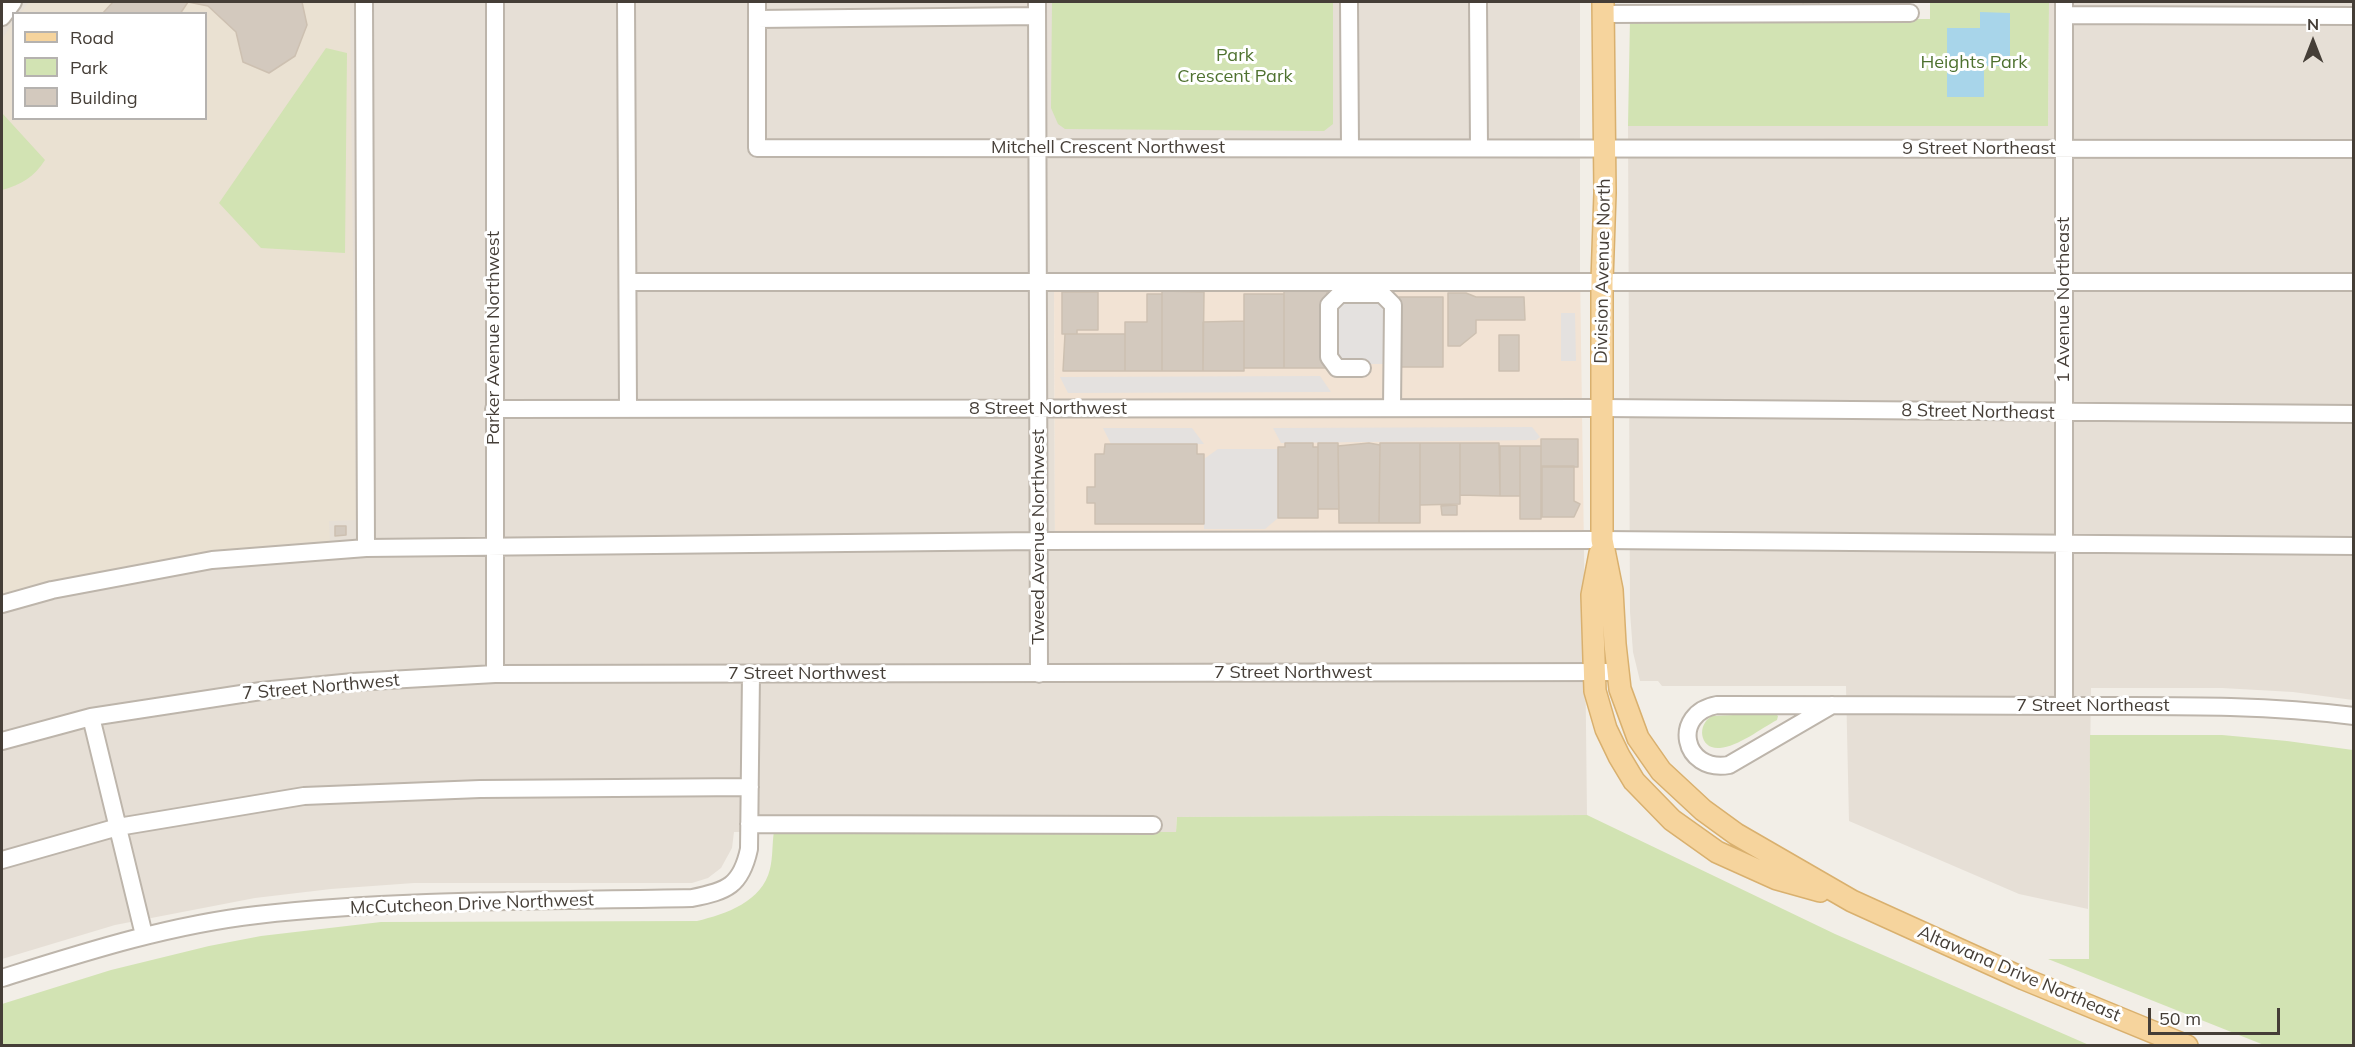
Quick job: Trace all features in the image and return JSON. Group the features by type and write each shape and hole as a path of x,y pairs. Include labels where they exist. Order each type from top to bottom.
{"main road":[{"name":"Division Avenue North","path":"1603,8 1605,148 1602,281 1602,540 1592,595 1593,672 1599,710 1606,729"},
{"name":"Division Avenue North","path":"1602,540 1612,590 1617,672 1631,721"},
{"name":"Altawana Drive Northeast","path":"1631,721 1638,738 1660,771 1702,810 1736,834 1852,901 2024,979 2187,1046"},
{"name":"Altawana Drive Northeast","path":"1606,729 1634,781 1672,820 1693,836 1717,852 1745,866 1777,879 1852,901"}],"street":[{"path":"2,17 13,2"},
{"path":"364,2 366,548"},
{"name":"Parker Avenue Northwest","path":"495,2 495,674"},
{"path":"626,2 628,409"},
{"name":"Mitchell Crescent Northwest","path":"757,2 757,148 1605,148"},
{"path":"1349,2 1350,148"},
{"path":"1478,2 1479,148"},
{"path":"1603,8 1910,13"},
{"path":"2064,8 2354,16"},
{"name":"1 Avenue Northeast","path":"2064,8 2064,706"},
{"path":"757,19 896,9 1037,9"},
{"name":"Tweed Avenue Northwest","path":"1037,9 1039,674"},
{"name":"9 Street Northeast","path":"1605,148 2354,149"},
{"path":"628,282 2354,282"},
{"path":"1362,368 1337,368 1329,357 1329,305 1340,294 1382,294 1393,305 1392,408"},
{"name":"8 Street Northwest","path":"494,409 1602,408"},
{"name":"8 Street Northeast","path":"1602,408 2354,414"},
{"path":"2,604 52,590 212,560 366,548 1039,541 1602,540 2354,546"},
{"name":"7 Street Northwest","path":"2,741 91,717 261,691 353,682 495,674 1617,672"},
{"name":"McCutcheon Drive Northwest","path":"2,978 144,935 255,915 426,903 692,898 716,894 735,883 745,868 749,849 751,674"},
{"name":"7 Street Northeast","path":"1833,705 1729,765 1710,765 1694,755 1690,746 1689,727 1699,711 1708,706 1717,705 1833,705 2064,706 2292,709 2354,716"},
{"path":"91,717 144,935"},
{"path":"2,860 118,827 304,796 480,789 750,787"},
{"path":"749,825 1153,825"}],"shaded area":[{"path":"2,2 1580,2 1580,272 1054,273 1055,548 1584,550 1587,815 1177,817 1176,832 734,832 732,848 721,868 708,878 692,883 414,883 331,889 255,898 115,925 2,959"},
{"path":"29,2 350,2 356,520 329,521 330,541 210,554 2,598 2,39 12,24 12,120 207,120 207,12 21,12"},
{"path":"2049,2 2353,2 2353,700 2293,692 2222,688 2091,688 2088,909 2019,894 1849,821 1846,686 1662,686 1658,681 1640,681 1633,652 1630,612 1628,126 2048,126"},
{"path":"1580,272 1584,550 1055,548 1054,273"},
{"path":"1339,303 1384,303 1384,364 1362,364 1361,359 1339,359"},
{"path":"1561,313 1575,313 1576,361 1561,361"},
{"path":"1320,376 1331,392 1068,393 1060,377"},
{"path":"1532,427 1540,437 1536,440 1281,443 1273,428"},
{"path":"1103,428 1192,428 1204,444 1111,444"},
{"path":"1218,449 1278,449 1278,518 1265,529 1204,529 1204,459"}],"green space":[{"name":"Park Crescent Park","path":"1052,2 1333,2 1333,124 1324,131 1065,129 1058,124 1051,108"},
{"name":"Heights Park","path":"1930,2 2049,2 2048,126 1628,126 1630,18 1930,19"},
{"path":"326,48 347,53 345,253 261,248 219,203"},
{"path":"2,113 45,160 26,180 2,190"},
{"path":"1775,713 1778,716 1777,720 1742,741 1727,747 1713,748 1704,741 1702,736 1704,725 1712,716"},
{"path":"2090,735 2222,735 2353,750 2353,1045 2264,1045 2048,959 2089,959"},
{"path":"1587,815 1835,934 2089,1045 2,1046 2,1004 111,970 261,936 381,922 697,921 708,918 741,905 759,890 770,869 774,831 1176,832 1177,817"}],"water":[{"path":"1980,12 2010,13 2010,66 1984,66 1984,97 1947,97 1947,28 1980,28"}],"building":[{"path":"113,2 188,2 181,12 104,12"},
{"path":"188,2 302,2 307,25 295,56 269,73 243,62 236,32 208,6"},
{"path":"1657,2 1819,2 1819,11 1803,11 1803,3"},
{"path":"1327,289 1327,368 1284,368 1284,290"},
{"path":"1162,291 1204,292 1203,371 1162,371"},
{"path":"1062,292 1098,292 1098,330 1077,330 1077,334 1062,334"},
{"path":"1448,293 1466,293 1476,297 1524,297 1525,320 1476,320 1476,333 1460,346 1448,346"},
{"path":"1147,294 1162,294 1162,371 1125,371 1125,322 1147,322"},
{"path":"1244,294 1284,294 1284,368 1244,368"},
{"path":"1399,297 1443,297 1443,367 1399,367"},
{"path":"1244,321 1244,371 1203,371 1203,322"},
{"path":"1065,334 1125,334 1125,371 1063,371"},
{"path":"1499,335 1519,335 1519,371 1499,371"},
{"path":"1541,439 1578,439 1578,467 1541,467"},
{"path":"1285,443 1313,443 1313,447 1318,447 1318,518 1278,518 1278,447 1285,447"},
{"path":"1318,443 1338,443 1339,509 1318,509"},
{"path":"1369,443 1380,445 1379,523 1339,523 1338,446"},
{"path":"1380,443 1420,443 1420,523 1379,523"},
{"path":"1420,443 1460,443 1460,504 1420,505"},
{"path":"1460,443 1499,443 1500,496 1460,495"},
{"path":"1105,444 1197,444 1197,454 1204,454 1204,524 1095,524 1095,503 1087,503 1087,487 1095,487 1095,454 1104,454"},
{"path":"1500,446 1520,446 1520,496 1500,496"},
{"path":"1520,446 1541,446 1541,519 1520,519"},
{"path":"1542,466 1574,466 1574,501 1580,504 1574,517 1542,517"},
{"path":"1457,505 1457,515 1442,515 1441,506"},
{"path":"335,526 346,526 346,535 335,536"}]}
